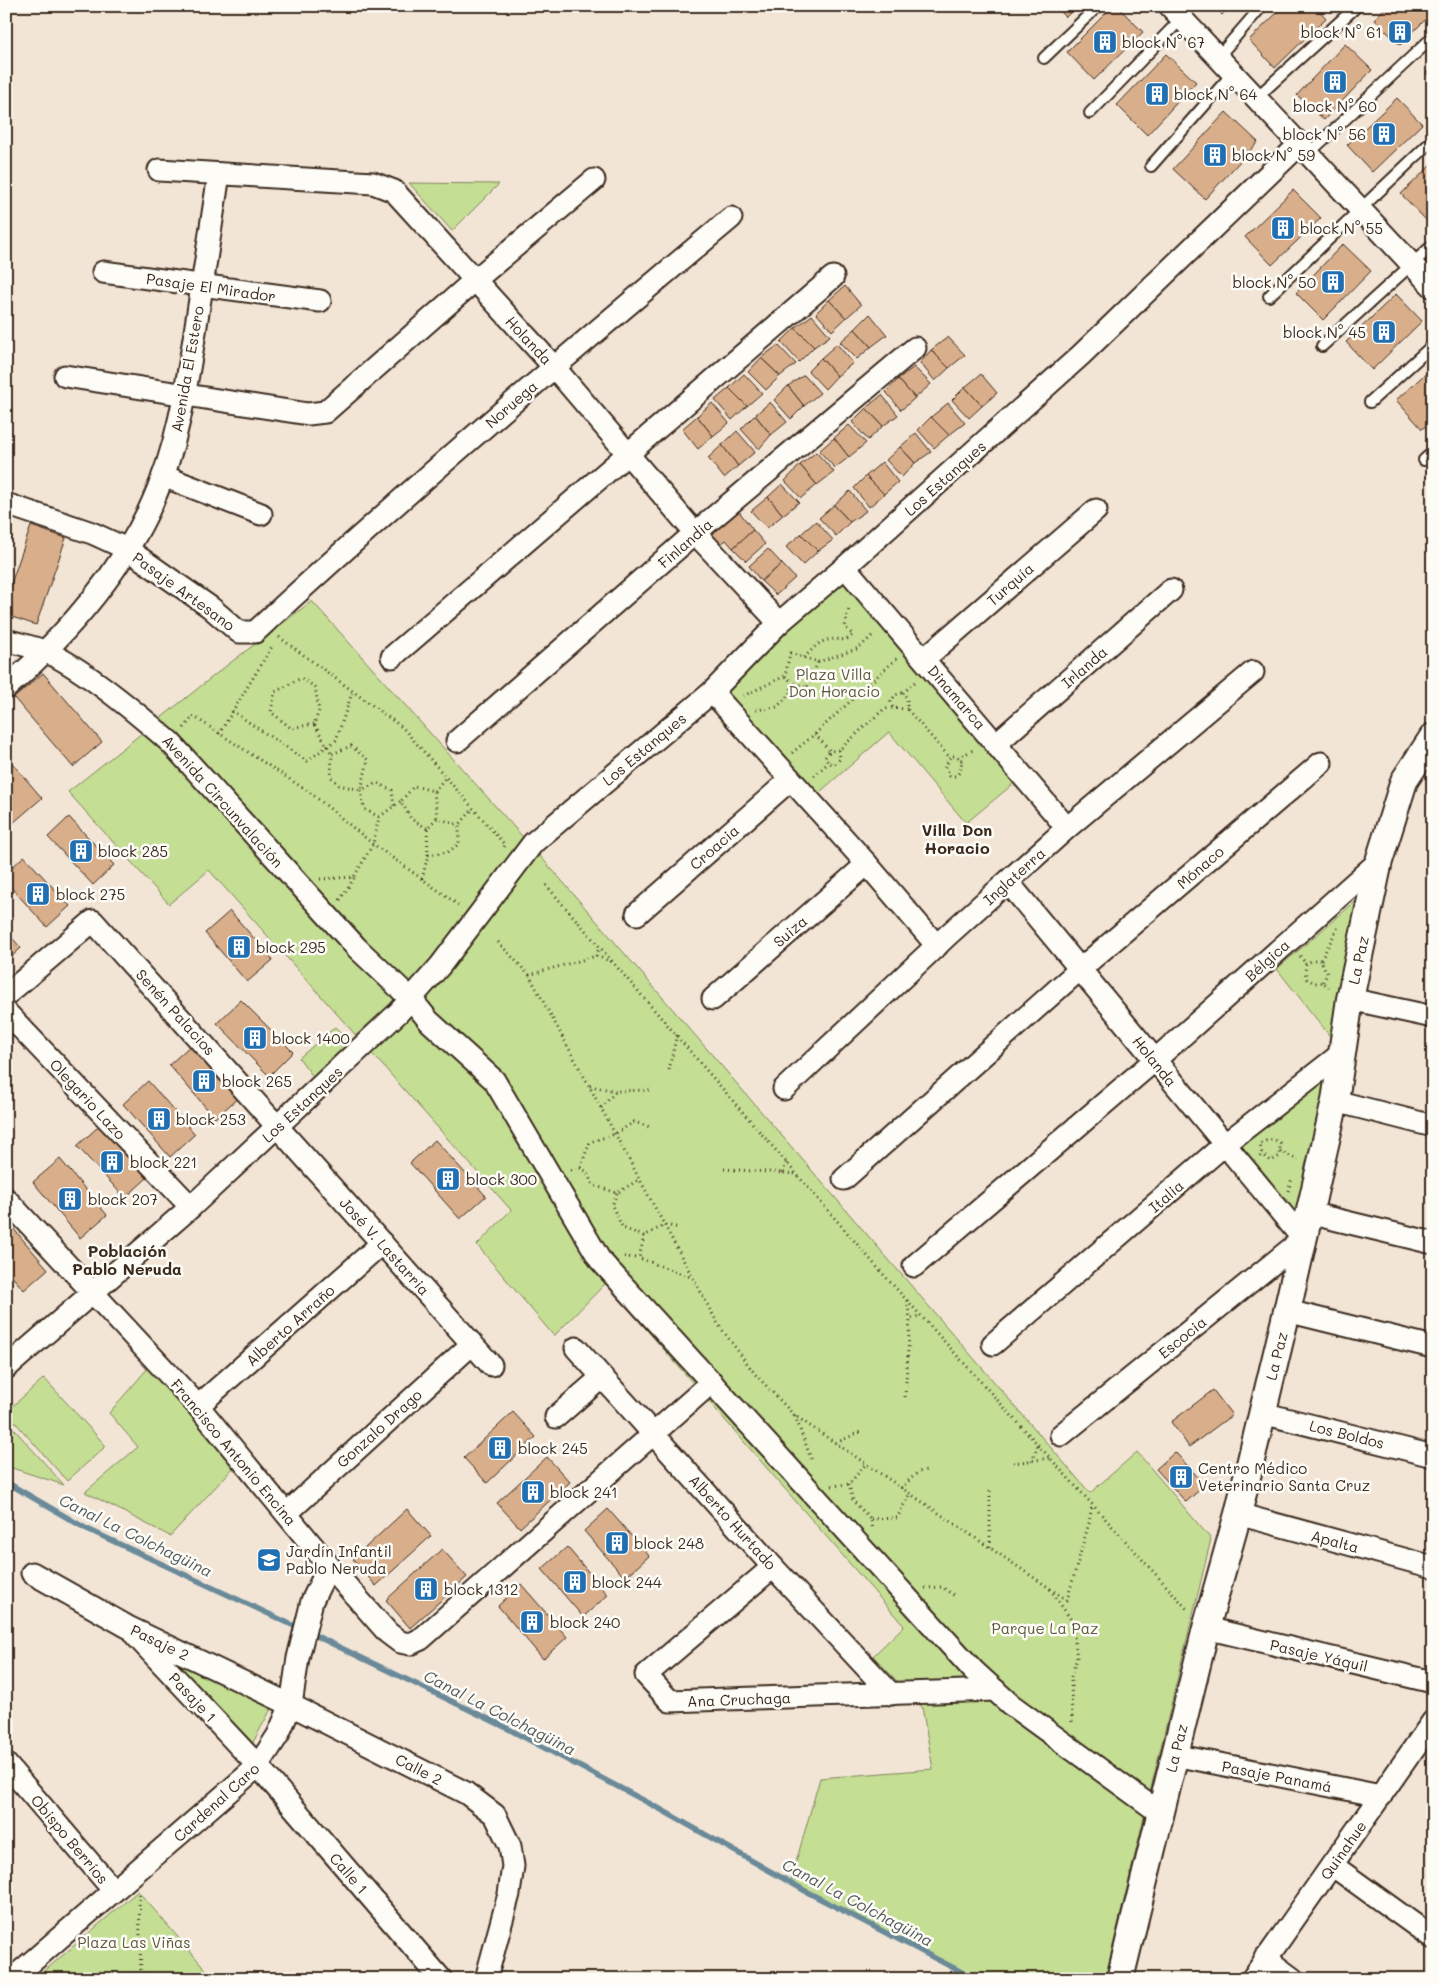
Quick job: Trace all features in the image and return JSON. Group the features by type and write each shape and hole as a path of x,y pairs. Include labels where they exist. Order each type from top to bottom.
{"street":[{"path":"1176,12 1433,287"},
{"name":"Los Estanques","path":"6,1368 191,1207 412,1000 533,843 712,692 779,623 845,567 1081,355 1304,149"},
{"name":"Holanda","path":"159,170 373,183 394,191 554,367 695,533 779,623"},
{"name":"Avenida El Estero","path":"6,688 47,652 92,600 126,549 153,502 163,476 185,394 219,174"},
{"path":"66,376 308,414 326,412 474,281 594,180"},
{"name":"Noruega","path":"340,553 554,367 731,218"},
{"name":"Pasaje El Mirador","path":"103,272 320,301"},
{"path":"392,657 833,277"},
{"name":"Finlandia","path":"458,741 695,533 915,348"},
{"path":"163,476 262,514"},
{"name":"Pasaje Artesano","path":"6,504 92,533 126,549 210,607 239,632 255,632 340,553"},
{"name":"Turquía","path":"924,659 1096,510"},
{"name":"Dinamarca","path":"845,567 997,743 1067,828"},
{"name":"Irlanda","path":"997,743 1171,590"},
{"name":"Avenida Circunvalación","path":"6,640 47,652 112,695 171,743 357,948 412,1000 429,1021 494,1080 600,1260 974,1671 1010,1704 1160,1814"},
{"name":"Inglaterra","path":"784,1089 1067,828 1253,672"},
{"path":"712,692 800,780 867,864 937,946"},
{"name":"La Paz","path":"1120,1979 1174,1755 1200,1623 1238,1514 1310,1213 1335,1101 1342,1053 1341,995 1404,781 1433,738"},
{"name":"Mónaco","path":"844,1180 1080,970 1320,763"},
{"name":"Croacia","path":"638,914 800,780"},
{"name":"Bélgica","path":"914,1266 1155,1060 1379,861"},
{"name":"Suiza","path":"713,998 867,864"},
{"name":"Holanda","path":"1008,882 1224,1146 1303,1239"},
{"name":"Senén Palacios","path":"6,995 93,920 278,1126"},
{"path":"1341,995 1433,1017"},
{"name":"Olegario Lazo","path":"6,1012 191,1207"},
{"name":"Italia","path":"993,1344 1224,1146 1342,1053"},
{"path":"1335,1101 1433,1126"},
{"name":"José V. Lastarria","path":"278,1126 492,1365"},
{"name":"Francisco Antonio Encina","path":"6,1199 198,1406 329,1566 388,1633 400,1642 410,1644 421,1639 712,1382"},
{"path":"1310,1213 1433,1243"},
{"name":"Escocia","path":"1061,1436 1303,1239"},
{"name":"Alberto Arraño","path":"198,1406 382,1243"},
{"path":"1287,1311 1433,1346"},
{"name":"Gonzalo Drago","path":"287,1513 472,1344"},
{"name":"Alberto Hurtado","path":"576,1348 773,1567 891,1694"},
{"path":"556,1417 602,1377"},
{"name":"Los Boldos","path":"1262,1413 1433,1456"},
{"name":"Apalta","path":"1238,1514 1433,1567"},
{"name":"Cardenal Caro","path":"12,1979 258,1766 278,1735 291,1705 298,1658 312,1601 329,1566"},
{"name":"Ana Cruchaga","path":"773,1567 646,1676 670,1701 891,1694"},
{"name":"Pasaje 2","path":"32,1573 128,1627 291,1705"},
{"name":"Pasaje Yáquil","path":"1200,1623 1433,1682"},
{"name":"Pasaje 1","path":"128,1627 258,1766"},
{"path":"891,1694 995,1690"},
{"name":"Calle 2","path":"291,1705 471,1797 495,1815 510,1846 513,1866 509,1894 486,1979"},
{"name":"Quinahue","path":"1252,1979 1433,1721"},
{"name":"Pasaje Panamá","path":"1174,1755 1381,1796"},
{"name":"Obispo Berríos","path":"6,1764 114,1891"},
{"name":"Calle 1","path":"258,1766 441,1979"},
{"path":"1332,1865 1432,1936"},
{"path":"1265,1958 1293,1979"}],"lane":[{"path":"1044,58 1098,6"},
{"path":"1218,57 1262,6"},
{"path":"1256,98 1357,6"},
{"path":"1090,114 1176,12"},
{"path":"1304,149 1433,37"},
{"path":"1151,166 1233,74"},
{"path":"1269,296 1433,140"},
{"path":"1322,346 1433,245"},
{"path":"1370,402 1433,345"},
{"path":"1424,460 1433,452"}],"path":[{"path":"804,658 820,641 834,638 846,640 853,635 845,627 849,608"},
{"path":"785,676 790,653 818,662 859,648 874,634"},
{"path":"464,909 373,844 312,794 219,734 278,636 352,693 403,728 505,845 500,853"},
{"path":"791,755 897,658"},
{"path":"785,676 792,682 807,688 818,662"},
{"path":"738,698 785,676"},
{"path":"301,678 315,687 319,711 314,724 290,728 271,712 274,692 301,678"},
{"path":"893,708 891,702 895,695 903,694 917,680"},
{"path":"749,710 777,707 791,694 792,682"},
{"path":"232,711 307,761 336,740 352,693"},
{"path":"903,694 907,698 907,709 950,758"},
{"path":"828,763 825,757 830,751 839,750 884,709 907,709"},
{"path":"314,724 332,754 331,777 339,785 361,790 377,783 392,790 394,806"},
{"path":"814,734 830,751"},
{"path":"332,754 351,746 368,760 361,790 364,809 379,817"},
{"path":"962,761 957,756 950,758 945,767 950,776 956,776 960,772 962,761 961,756 976,748"},
{"path":"800,780 828,763 835,764 840,758 839,750"},
{"path":"437,818 434,791 446,777"},
{"path":"335,907 373,844 379,817 401,802 414,786 434,791"},
{"path":"401,802 411,819 427,828"},
{"path":"428,855 448,852 459,844 459,825 474,809"},
{"path":"422,879 428,855 427,828 437,818"},
{"path":"437,818 459,825"},
{"path":"318,879 354,877"},
{"path":"546,885 907,1300 1200,1623"},
{"path":"1321,960 1344,917"},
{"path":"498,942 529,975 718,1324 755,1374 794,1415 1067,1600 1089,1523 1092,1504"},
{"path":"596,956 600,946"},
{"path":"1294,949 1306,964"},
{"path":"529,975 596,956 615,964"},
{"path":"1321,960 1313,960 1306,964 1304,972 1307,979 1315,983 1322,982 1341,995"},
{"path":"1321,960 1327,974 1322,982"},
{"path":"669,1070 677,1034"},
{"path":"590,1086 616,1091 650,1090"},
{"path":"601,1108 616,1091"},
{"path":"580,1168 590,1142 615,1134 634,1122 650,1126"},
{"path":"1275,1139 1280,1143 1280,1156 1271,1161 1262,1154 1260,1144 1266,1140 1275,1139"},
{"path":"1280,1151 1298,1159 1296,1167"},
{"path":"1258,1159 1262,1154"},
{"path":"782,1173 787,1162"},
{"path":"570,1171 580,1168 586,1171 593,1185 617,1193"},
{"path":"724,1169 798,1174"},
{"path":"1280,1189 1288,1191 1293,1175"},
{"path":"640,1179 617,1193 612,1206 623,1228 644,1236 665,1225 680,1228"},
{"path":"644,1236 639,1258 693,1278"},
{"path":"905,1397 910,1319 907,1300"},
{"path":"910,1319 921,1315"},
{"path":"794,1415 815,1469"},
{"path":"836,1443 862,1431"},
{"path":"1032,1460 1038,1444"},
{"path":"1014,1463 1050,1458"},
{"path":"831,1486 849,1484 866,1464"},
{"path":"901,1488 918,1472 927,1470"},
{"path":"849,1484 853,1501 871,1519 874,1537"},
{"path":"990,1488 990,1547"},
{"path":"871,1519 897,1518 910,1494"},
{"path":"1048,1587 1072,1621 1077,1658 1071,1677 1072,1732"},
{"path":"924,1588 942,1588 956,1597"},
{"path":"139,1870 141,1979"},
{"path":"84,1979 141,1973 154,1979"}],"green space":[{"path":"409,183 499,184 452,231"},
{"name":"Plaza Villa Don Horacio","path":"844,574 1018,780 966,823 889,732 813,798 717,693"},
{"name":"Parque La Paz","path":"312,601 556,874 1090,1493 1137,1452 1211,1539 1105,1979 975,1979 790,1883 820,1778 933,1769 922,1707 873,1656 904,1626 606,1283 554,1336 477,1245 511,1210 209,870 169,904 68,792 226,666"},
{"path":"1372,887 1340,1049 1277,969"},
{"path":"335,1027 355,1047 317,1082 299,1058"},
{"path":"1336,1063 1300,1228 1236,1149"},
{"path":"148,1368 236,1465 170,1536 85,1492 138,1447 109,1413"},
{"path":"44,1378 106,1446 67,1481 6,1412"},
{"path":"6,1420 64,1485 6,1466"},
{"path":"157,1649 271,1709 251,1746"},
{"name":"Plaza Las Viñas","path":"138,1891 214,1979 35,1979"}],"building":[{"path":"1059,6 1077,6 1066,17 1057,8"},
{"name":"block N° 67","path":"1113,6 1117,6 1143,32 1094,80 1067,52"},
{"path":"1214,6 1231,6 1222,15"},
{"path":"1284,6 1315,6 1326,18 1275,68 1249,40"},
{"name":"block N° 61","path":"1387,6 1433,6 1433,12 1400,45 1374,19"},
{"name":"block N° 60","path":"1345,44 1372,70 1324,120 1297,95"},
{"name":"block N° 64","path":"1166,54 1196,82 1147,135 1117,105"},
{"path":"1433,67 1433,79 1426,73"},
{"name":"block N° 56","path":"1397,98 1422,124 1372,172 1347,145"},
{"name":"block N° 59","path":"1226,112 1258,142 1205,199 1173,169"},
{"path":"1433,163 1433,213 1426,220 1401,194"},
{"name":"block N° 55","path":"1293,190 1321,218 1272,265 1245,237"},
{"name":"block N° 50","path":"1343,244 1371,271 1323,320 1296,293"},
{"path":"845,286 861,305 846,318 829,300"},
{"name":"block N° 45","path":"1396,294 1422,321 1372,370 1346,342"},
{"path":"829,300 846,318 832,331 816,313"},
{"path":"870,314 887,335 871,347 855,329"},
{"path":"812,315 830,336 814,347 795,328"},
{"path":"795,328 814,347 799,362 781,342"},
{"path":"855,329 871,347 857,359 840,342"},
{"path":"948,337 965,355 949,368 931,350"},
{"path":"837,344 853,363 837,376 821,358"},
{"path":"778,345 796,364 780,376 761,358"},
{"path":"931,350 949,368 935,381 920,363"},
{"path":"761,358 780,376 766,390 748,372"},
{"path":"821,358 837,376 825,389 808,371"},
{"path":"914,367 931,384 915,398 898,379"},
{"path":"1433,367 1433,420 1422,429 1396,400"},
{"path":"744,374 762,393 747,406 729,388"},
{"path":"981,374 997,393 982,406 965,387"},
{"path":"804,375 820,393 804,406 788,386"},
{"path":"898,379 915,398 901,410 886,392"},
{"path":"788,386 804,406 791,419 774,400"},
{"path":"965,387 982,406 969,418 952,400"},
{"path":"729,388 747,406 732,420 715,400"},
{"path":"882,395 898,415 883,426 866,408"},
{"path":"770,402 787,422 771,435 755,415"},
{"path":"712,403 729,423 713,436 697,416"},
{"path":"948,403 965,423 949,435 931,417"},
{"path":"866,408 883,426 868,440 852,422"},
{"path":"755,415 771,435 759,449 741,429"},
{"path":"697,416 713,436 698,449 682,429"},
{"path":"931,417 949,435 934,448 918,430"},
{"path":"849,425 866,443 849,457 834,438"},
{"path":"737,431 755,452 738,466 722,445"},
{"path":"916,433 931,452 915,463 900,447"},
{"path":"834,438 849,457 835,468 819,451"},
{"path":"722,445 738,466 724,478 708,458"},
{"path":"900,447 915,463 902,477 886,460"},
{"path":"816,452 834,472 817,485 800,465"},
{"path":"882,462 898,482 884,494 866,476"},
{"path":"800,465 817,485 801,498 785,481"},
{"path":"866,476 884,494 869,507 854,488"},
{"path":"782,484 799,502 783,515 768,497"},
{"path":"850,491 866,511 850,522 834,505"},
{"path":"768,497 783,515 767,528 751,511"},
{"path":"834,505 850,522 836,536 819,518"},
{"path":"738,510 753,530 733,548 726,540 720,545 711,535"},
{"path":"816,521 833,540 818,551 801,534"},
{"path":"31,526 66,538 36,625 6,615 6,598"},
{"path":"753,530 765,544 746,561 733,548"},
{"path":"801,534 818,551 803,565 786,547"},
{"path":"768,549 782,564 761,581 749,566"},
{"path":"782,564 795,578 776,595 761,581"},
{"path":"43,673 102,742 73,767 14,698"},
{"path":"6,756 42,798 13,823 6,815"},
{"name":"block 285","path":"69,817 114,865 93,885 48,837"},
{"name":"block 275","path":"24,856 70,906 47,927 6,882 6,873"},
{"name":"block 295","path":"230,911 273,960 247,982 205,933"},
{"path":"6,931 21,948 6,962"},
{"name":"block 1400","path":"241,1000 293,1052 269,1076 217,1023"},
{"name":"block 265","path":"192,1044 239,1097 215,1118 169,1065"},
{"name":"block 253","path":"148,1081 195,1134 170,1157 123,1104"},
{"name":"block 221","path":"99,1126 147,1178 125,1198 77,1146"},
{"name":"block 300","path":"435,1140 486,1196 460,1219 410,1163"},
{"name":"block 207","path":"60,1159 107,1215 80,1238 33,1182"},
{"path":"6,1220 48,1269 24,1290 6,1270"},
{"path":"1213,1390 1232,1415 1189,1447 1171,1422"},
{"name":"block 245","path":"513,1412 536,1437 487,1483 464,1458"},
{"name":"Centro Médico Veterinario Santa Cruz","path":"1175,1452 1205,1485 1186,1502 1156,1469"},
{"name":"block 241","path":"547,1457 570,1482 520,1528 497,1503"},
{"path":"407,1509 431,1536 376,1586 353,1559"},
{"name":"block 248","path":"608,1509 649,1556 625,1578 584,1531"},
{"name":"block 244","path":"567,1547 608,1595 583,1617 542,1569"},
{"name":"block 1312","path":"442,1549 467,1577 410,1628 386,1600"},
{"name":"block 240","path":"521,1584 567,1637 543,1659 498,1606"}],"waterway":[{"name":"Canal La Colchagüina","path":"6,1482 85,1528 301,1629"},
{"name":"Canal La Colchagüina","path":"310,1633 501,1725 660,1809 809,1893 975,1979"}],"place":[{"name":"block N° 61","path":"1400,32"},
{"name":"block N° 67","path":"1105,42"},
{"name":"block N° 60","path":"1335,82"},
{"name":"block N° 64","path":"1157,94"},
{"name":"block N° 56","path":"1384,134"},
{"name":"block N° 59","path":"1215,155"},
{"name":"block N° 55","path":"1283,228"},
{"name":"block N° 50","path":"1333,282"},
{"name":"block N° 45","path":"1384,332"},
{"name":"block 285","path":"81,851"},
{"name":"block 275","path":"38,894"},
{"name":"block 295","path":"239,947"},
{"name":"block 1400","path":"255,1038"},
{"name":"block 265","path":"204,1081"},
{"name":"block 253","path":"159,1119"},
{"name":"block 221","path":"112,1162"},
{"name":"block 300","path":"448,1179"},
{"name":"block 207","path":"70,1199"},
{"name":"block 245","path":"500,1448"},
{"name":"Centro Médico Veterinario Santa Cruz","path":"1181,1477"},
{"name":"block 241","path":"533,1492"},
{"name":"block 248","path":"617,1543"},
{"name":"Jardín Infantil Pablo Neruda","path":"269,1560"},
{"name":"block 244","path":"575,1582"},
{"name":"block 1312","path":"426,1589"},
{"name":"block 240","path":"532,1622"}],"district":[{"name":"Villa Don Horacio","path":"957,838"},
{"name":"Población Pablo Neruda","path":"127,1259"}]}
